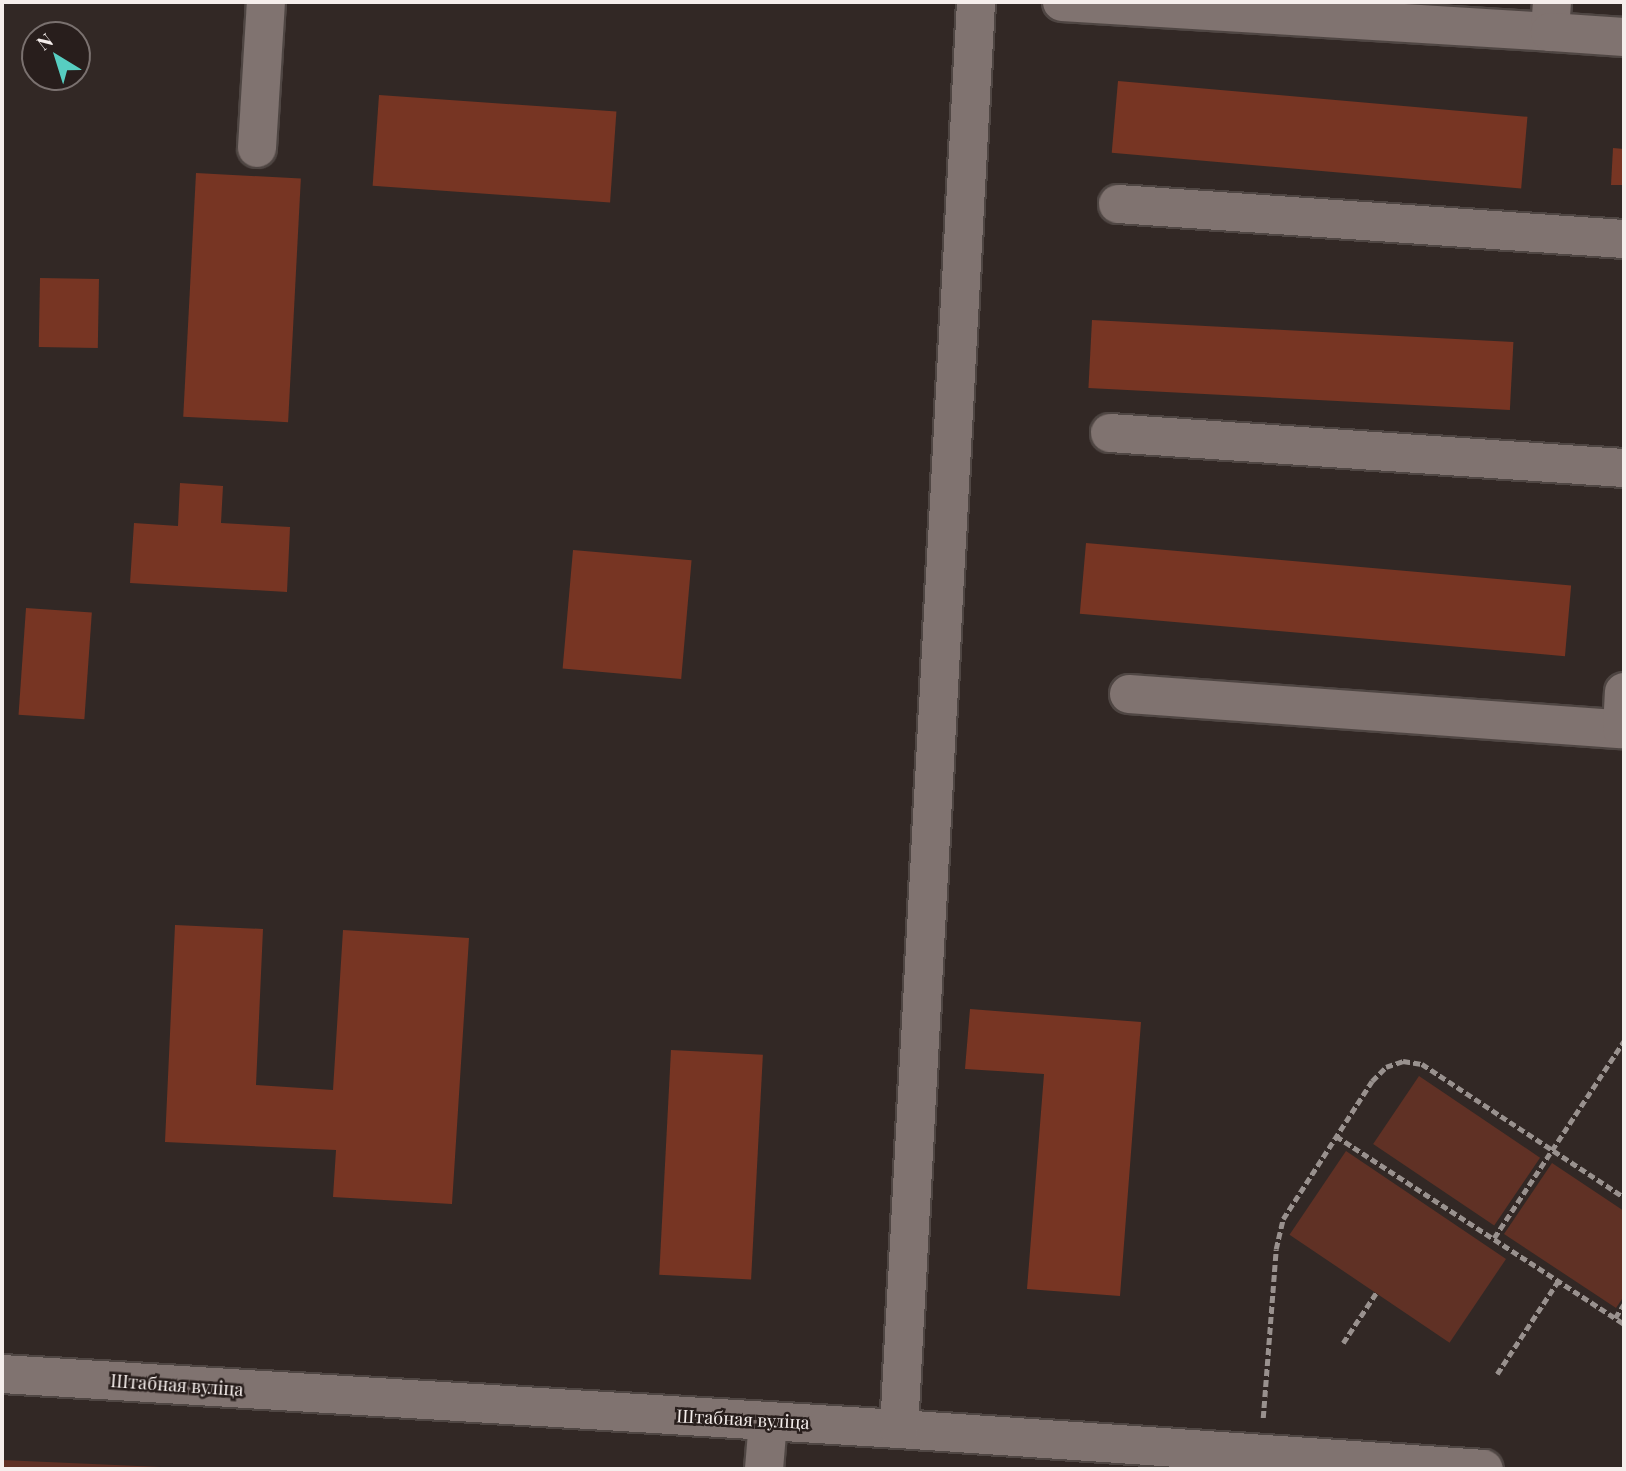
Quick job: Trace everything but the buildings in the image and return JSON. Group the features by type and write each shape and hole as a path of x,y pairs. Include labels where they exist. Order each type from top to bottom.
{"street":[{"path":"257,148 266,2"},
{"path":"899,1429 976,2"},
{"path":"1528,2 1551,17"},
{"path":"1085,3 1551,17 1624,37"},
{"path":"1118,204 1624,239"},
{"path":"1110,433 1624,468"},
{"path":"1129,694 1622,729 1624,692"},
{"name":"Штабная вуліца","path":"2,1374 899,1429 1484,1469"},
{"path":"764,1469 768,1421"}],"path":[{"path":"1494,1238 1624,1041"},
{"path":"1259,1454 1276,1249 1283,1219 1372,1081 1386,1067 1403,1061 1422,1064 1624,1197"},
{"path":"1336,1136 1624,1324"},
{"path":"1497,1374 1558,1281"},
{"path":"1343,1343 1376,1293"},
{"path":"1615,1318 1624,1304"}],"shaded area":[{"path":"1419,1076 1540,1158 1494,1226 1373,1144"},
{"path":"1346,1151 1506,1259 1450,1343 1290,1235"},
{"path":"1552,1163 1624,1211 1624,1296 1616,1308 1504,1234"},
{"path":"2,1460 206,1469 2,1469"}]}
